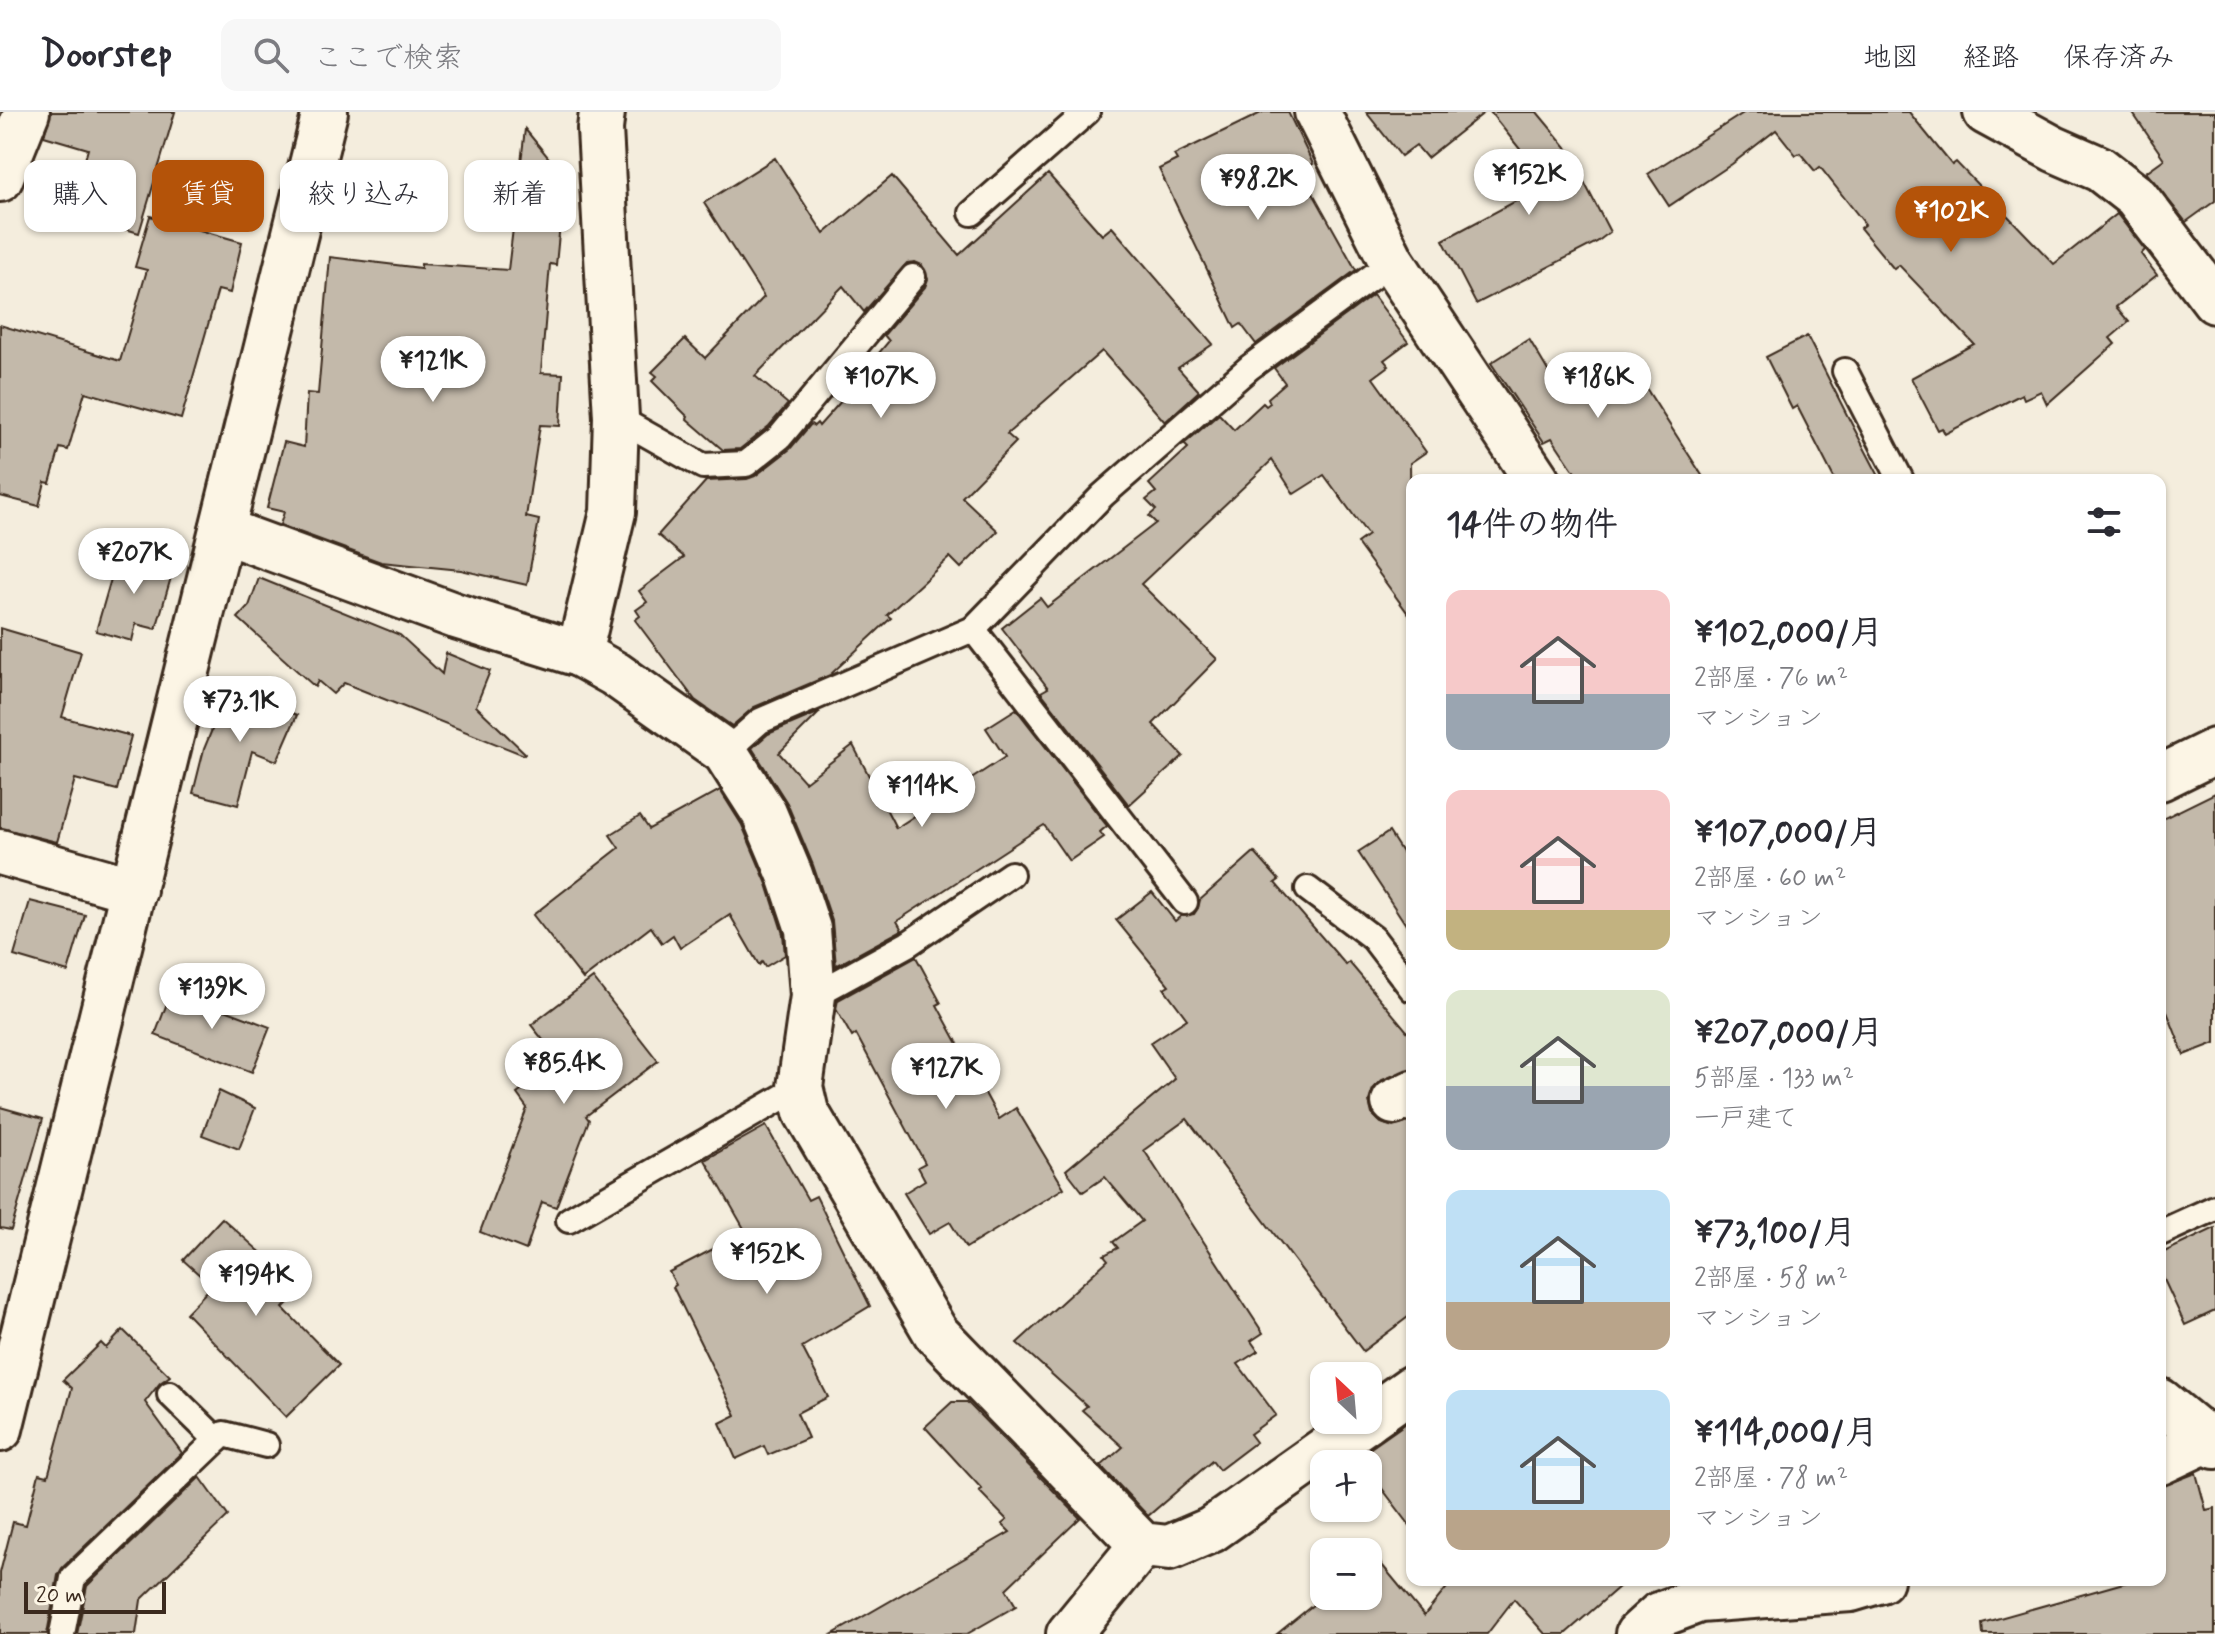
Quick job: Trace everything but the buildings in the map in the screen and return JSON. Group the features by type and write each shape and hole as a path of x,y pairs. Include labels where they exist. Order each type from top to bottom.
{"street":[{"path":"0,179 27,112"},
{"path":"0,1429 325,112"},
{"path":"579,654 613,512 616,417 600,129 602,112"},
{"path":"1317,112 1392,262 1533,474"},
{"path":"1986,112 2054,149 2100,169 2136,197 2201,255 2215,301"},
{"path":"222,530 456,616 579,654 615,674 725,752 764,813 808,929 813,996 800,1087 806,1112 936,1333 1142,1545 1169,1548 1211,1530 1348,1434"},
{"path":"2166,775 2215,751"},
{"path":"0,852 134,890"},
{"path":"1382,1410 1406,1392"},
{"path":"2166,1405 2213,1440"},
{"path":"2166,1460 2213,1440"},
{"path":"1069,1634 1142,1545"},
{"path":"1638,1634 1659,1615 1697,1590 1851,1589 1861,1586"}],"lane":[{"path":"972,213 1087,112"},
{"path":"725,752 760,721 973,629 1103,495 1250,367 1392,262"},
{"path":"616,417 703,466 746,464 780,437 913,277"},
{"path":"1845,371 1898,474"},
{"path":"973,629 1185,902"},
{"path":"813,996 908,944 1011,874"},
{"path":"1308,889 1373,938 1406,981"},
{"path":"569,1220 800,1087"},
{"path":"2166,1230 2215,1208"},
{"path":"170,1394 217,1440"},
{"path":"62,1634 73,1578 217,1440 224,1434 266,1445"}]}
